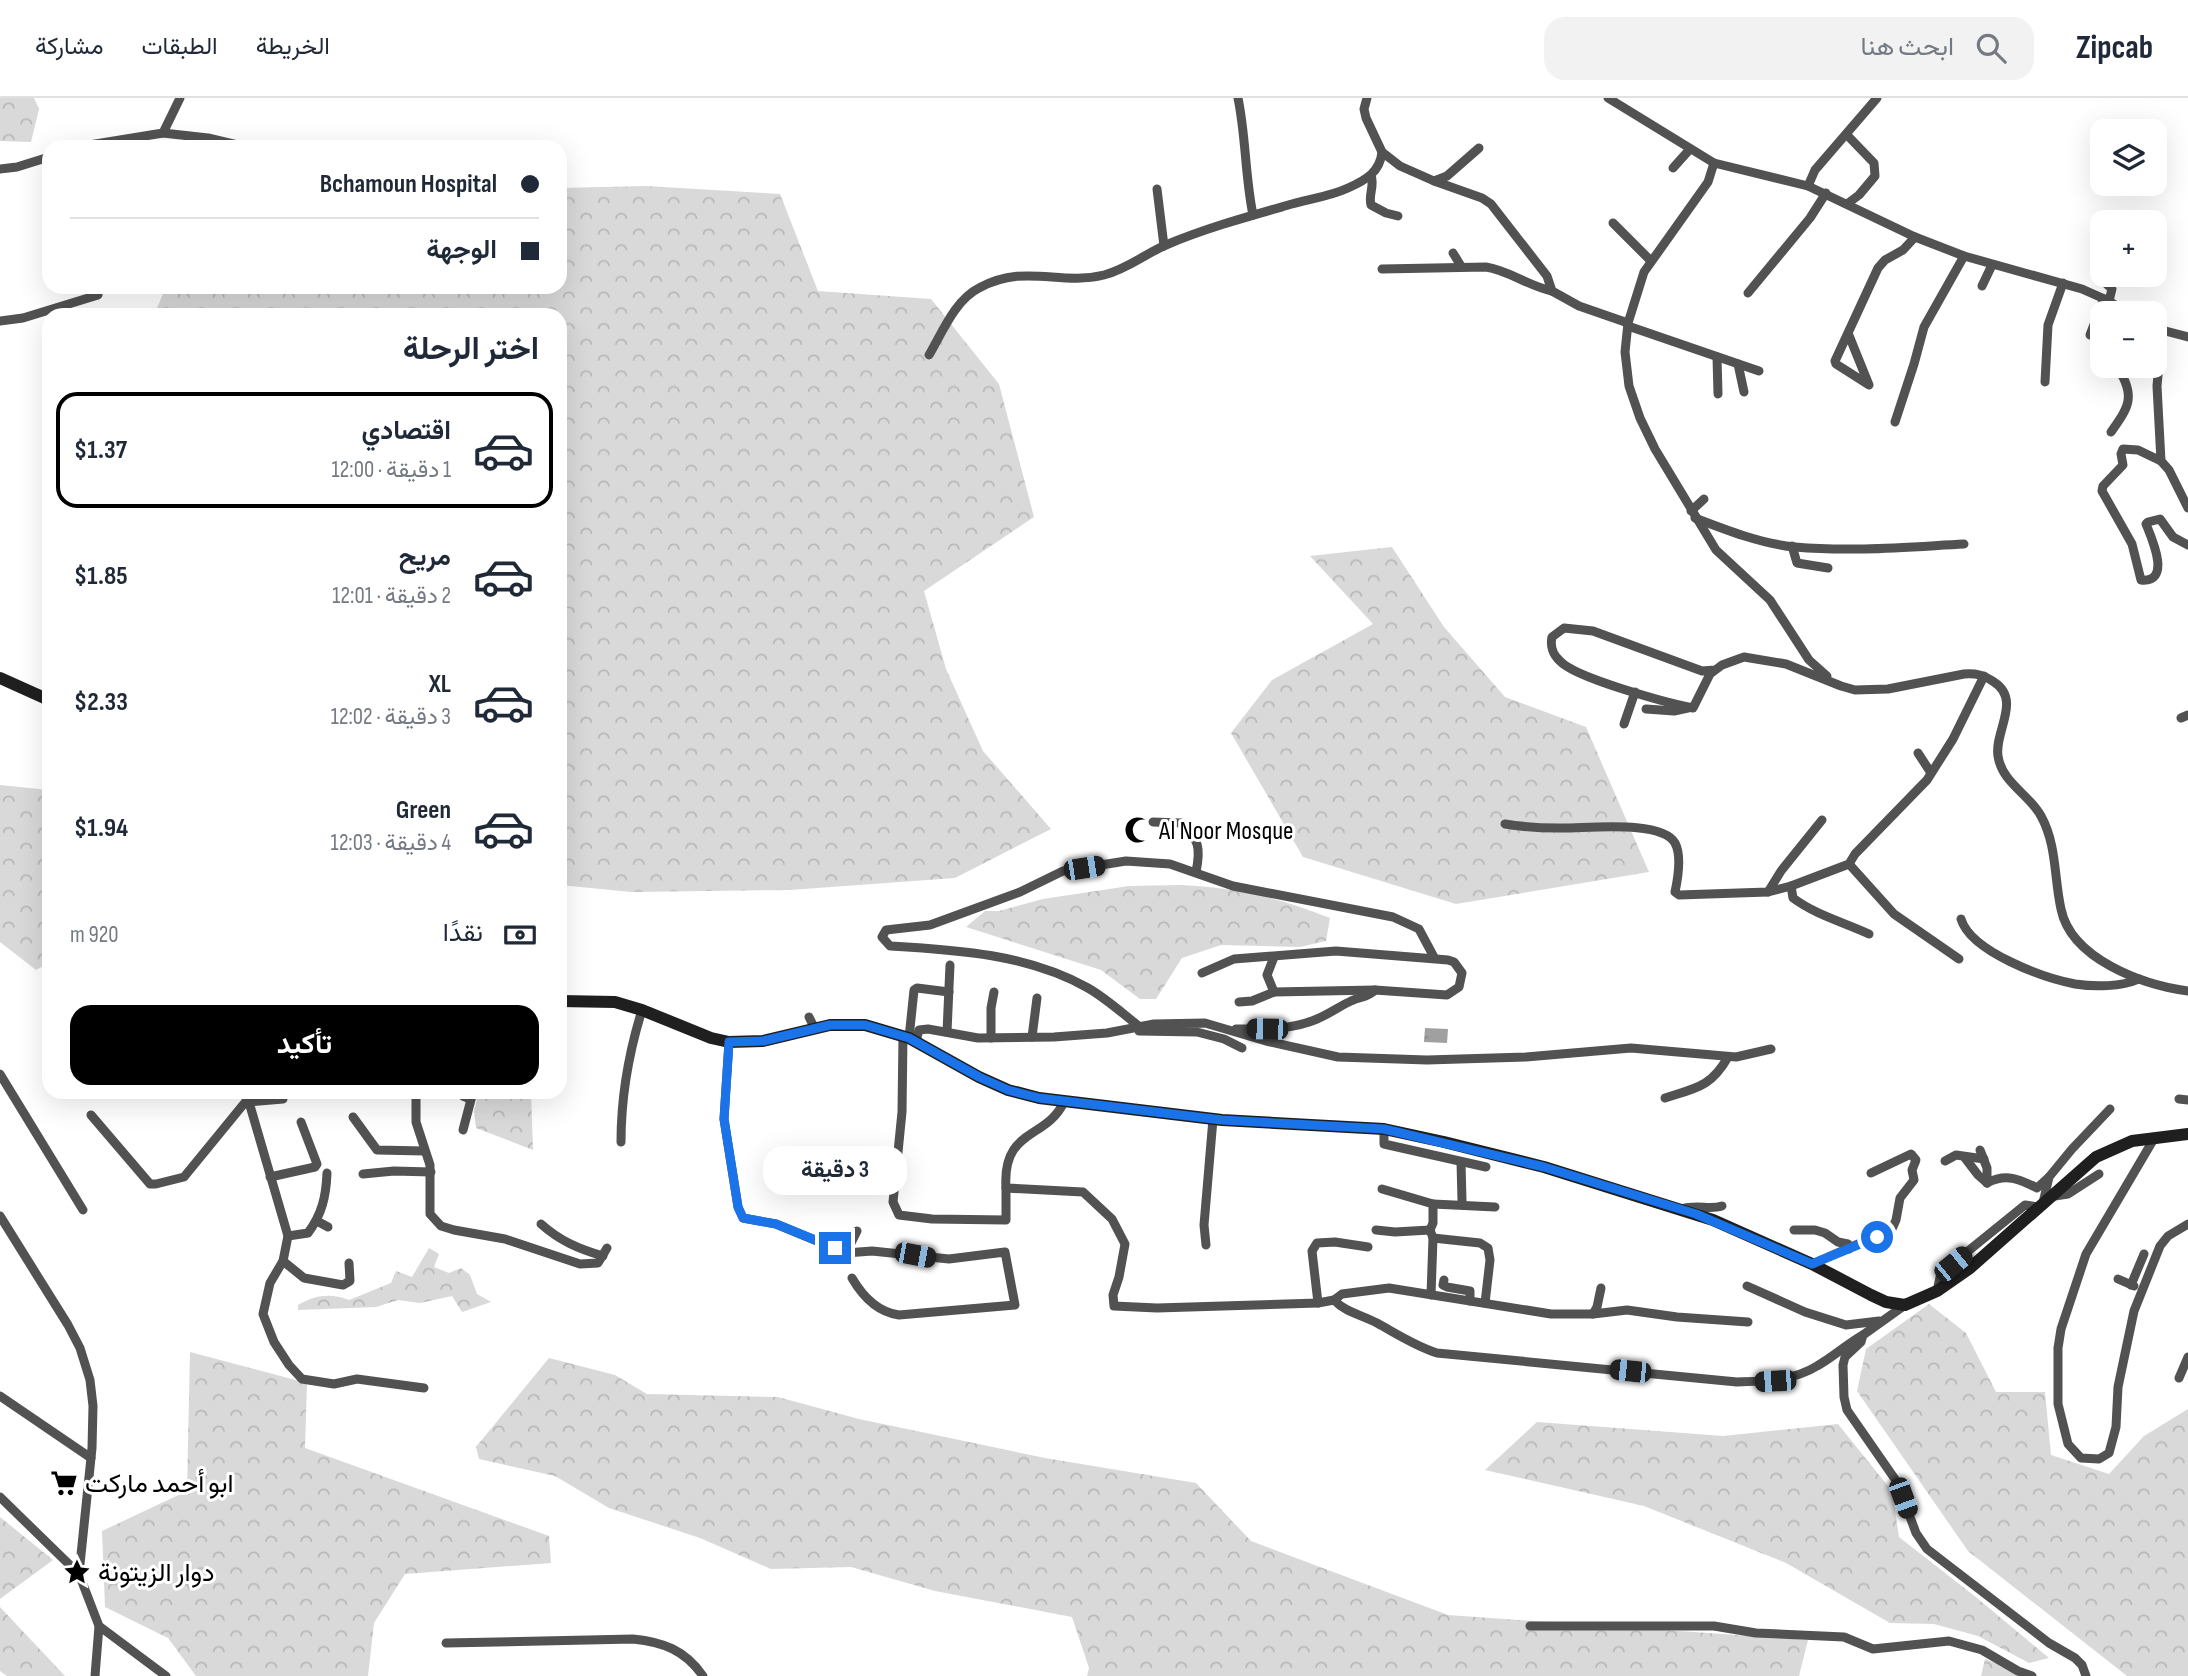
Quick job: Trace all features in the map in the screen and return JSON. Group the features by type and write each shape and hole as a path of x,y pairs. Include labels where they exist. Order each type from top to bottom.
{"main road":[{"path":"0,678 42,697"},
{"path":"567,1001 604,1001 642,1010 711,1038 729,1042 763,1041 812,1023 865,1025 909,1038 1008,1090 1064,1102 1213,1119 1384,1129 1544,1167 1713,1220 1812,1264 1886,1302 1905,1304 1937,1291 1970,1268 2096,1157 2123,1144 2188,1134"}],"street":[{"path":"163,133 180,98"},
{"path":"1238,98 1253,215"},
{"path":"1367,98 1364,109 1366,118 1382,152 1400,166 1491,204 1547,276 1552,291"},
{"path":"1608,98 1714,163 1808,186 1915,237 1992,265 2063,283 2106,300 2112,289 2110,287"},
{"path":"1808,186 1815,170 1877,98"},
{"path":"120,140 163,133 216,140"},
{"path":"1847,135 1874,163 1875,176 1859,195 1847,204"},
{"path":"1434,181 1447,176 1479,148"},
{"path":"1673,169 1690,149"},
{"path":"929,355 969,293 988,283 1011,275 1075,277 1106,274 1164,246 1253,215 1348,188 1371,175 1381,165 1382,152"},
{"path":"0,169 42,159"},
{"path":"1714,163 1708,181 1651,261 1638,288 1628,324 1626,369 1634,403 1655,449 1716,550 1779,611 1809,660 1834,682"},
{"path":"1371,175 1371,205 1398,216"},
{"path":"1157,189 1164,246"},
{"path":"1748,293 1810,218 1826,193"},
{"path":"1613,223 1651,261"},
{"path":"1848,333 1868,385 1835,361 1878,268 1885,260 1903,250 1915,237"},
{"path":"1452,253 1461,266"},
{"path":"1895,422 1924,327 1964,256"},
{"path":"1982,286 1992,265"},
{"path":"1382,270 1461,266 1496,269 1525,283 1552,291 1579,306 1759,371"},
{"path":"2045,382 2048,325 2063,283"},
{"path":"56,308 98,295"},
{"path":"0,321 42,312"},
{"path":"2167,332 2188,337"},
{"path":"1717,357 1718,394"},
{"path":"1738,364 1744,392"},
{"path":"2111,432 2128,407 2127,383 2124,378"},
{"path":"2157,378 2161,461"},
{"path":"2188,508 2169,470 2161,461 2138,450 2123,449 2123,465 2102,486 2102,491 2132,544 2141,580 2147,581 2155,576 2158,569 2155,547 2146,524 2148,522 2160,519 2173,537 2188,545"},
{"path":"1693,514 1704,499"},
{"path":"1693,514 1722,528 1792,547 1886,550 1964,544"},
{"path":"1792,547 1797,563 1828,568"},
{"path":"1690,707 1652,699 1578,672 1560,662 1550,644 1552,637 1564,628 1593,631 1702,671 1715,670"},
{"path":"1646,709 1674,711 1693,708 1710,674 1722,665 1744,657 1786,664 1855,690 1888,689 1964,674 1976,673 1984,676 2002,688 2005,696 2006,717 1997,756 2007,777 2041,816 2051,842 2060,907 2068,931 2083,947 2106,963 2139,979 2188,991"},
{"path":"1802,669 1809,660"},
{"path":"1505,824 1558,828 1620,827 1660,833 1675,843 1678,865 1675,892 1679,895 1768,892 1791,886 1849,864 1855,854 1931,773 1953,738 1984,676"},
{"path":"1624,724 1635,692"},
{"path":"1918,753 1931,773"},
{"path":"1768,892 1781,871 1822,820"},
{"path":"1153,822 1181,823 1195,835 1200,854 1196,872"},
{"path":"1242,1048 1224,1039 1197,1032 1149,1031 1137,1028 1088,989 1027,963 965,951 890,946 882,937 886,930 930,926 1020,892 1063,871 1126,861 1170,864 1233,886 1393,917 1419,929 1434,957"},
{"path":"1849,864 1894,914 1959,958"},
{"path":"1791,886 1793,898 1808,909 1869,934"},
{"path":"1961,919 1968,932 1979,942 2004,958 2052,978 2078,985 2128,984 2139,979"},
{"path":"1202,973 1234,959 1336,951 1434,957 1454,962 1459,967 1461,979 1454,992 1447,995 1375,990 1274,992 1252,1001 1239,1002"},
{"path":"1274,957 1268,975 1274,992"},
{"path":"947,1032 950,965"},
{"path":"949,992 918,988 914,990 893,1202 899,1215 932,1219 1006,1220 1008,1160 1013,1149 1058,1114 1064,1102"},
{"path":"1231,1029 1281,1029 1310,1022 1353,1000 1367,998 1375,990"},
{"path":"991,1038 994,992"},
{"path":"1032,1037 1037,998"},
{"path":"621,1142 628,1075 642,1010"},
{"path":"909,1038 919,1030 928,1029 991,1038 1090,1035 1154,1024 1205,1023 1266,1041 1338,1057 1472,1060 1631,1048 1728,1056 1771,1049"},
{"path":"729,1042 724,1119 738,1207 743,1218 776,1224 846,1253 872,1251 949,1259 1005,1252 1014,1304 888,1314 862,1296 852,1279"},
{"path":"1665,1098 1703,1086 1720,1070 1728,1056"},
{"path":"0,1074 83,1210"},
{"path":"91,1115 150,1184 156,1184 184,1177 246,1099"},
{"path":"247,1099 288,1236 283,1261 270,1283 263,1314 274,1342 302,1379 334,1384 357,1379 424,1388"},
{"path":"416,1099 416,1122 431,1172 430,1214 441,1226 505,1239 580,1264 598,1263 605,1252 576,1248 541,1224"},
{"path":"463,1129 468,1099"},
{"path":"1987,1183 2004,1177 2016,1178 2037,1188 2110,1110"},
{"path":"353,1117 377,1150 424,1151"},
{"path":"1206,1245 1204,1225 1213,1119"},
{"path":"270,1177 315,1167 317,1164 301,1122"},
{"path":"1384,1129 1384,1144 1486,1167"},
{"path":"2155,1137 2086,1254 2061,1329 2058,1348 2058,1404 2068,1444 2081,1458 2093,1460 2105,1457 2112,1446 2118,1387 2128,1335 2142,1290 2160,1246 2168,1236 2188,1224"},
{"path":"1812,1264 1892,1229 1900,1198 1914,1180 1912,1170 1916,1160 1911,1154 1871,1173"},
{"path":"1945,1161 1956,1155 1965,1158 1982,1155 1987,1168 1987,1183"},
{"path":"1965,1158 1987,1183"},
{"path":"1461,1162 1462,1201"},
{"path":"363,1174 431,1172"},
{"path":"288,1236 309,1233 317,1221 326,1198 327,1173"},
{"path":"2042,1203 2068,1194 2099,1174"},
{"path":"2042,1203 2049,1177"},
{"path":"1006,1188 1083,1192 1112,1219 1125,1244 1113,1295 1114,1306 1157,1308 1318,1303 1334,1300 1342,1294 1389,1288 1551,1314 1593,1314 1627,1310 1748,1322"},
{"path":"1382,1189 1433,1203 1495,1208"},
{"path":"1431,1295 1433,1203"},
{"path":"1679,1209 1695,1205 1716,1208 1722,1206"},
{"path":"0,1216 80,1348 90,1380 93,1406 91,1458 79,1574"},
{"path":"317,1221 328,1227"},
{"path":"1376,1230 1431,1234 1480,1243 1488,1248 1490,1260 1485,1303"},
{"path":"1794,1230 1825,1233 1838,1242 1847,1244 1849,1249"},
{"path":"846,1253 857,1231"},
{"path":"1318,1303 1312,1251 1317,1243 1335,1242 1368,1247"},
{"path":"2131,1285 2144,1254"},
{"path":"283,1261 304,1278 343,1285 350,1281 349,1263"},
{"path":"2118,1279 2142,1290"},
{"path":"1444,1280 1443,1285 1447,1287 1470,1291 1470,1301"},
{"path":"1747,1286 1805,1312 1846,1325 1880,1321"},
{"path":"1593,1314 1601,1288"},
{"path":"1334,1300 1342,1308 1437,1353 1737,1382 1775,1381 1817,1367 1905,1304"},
{"path":"1863,1335 1861,1342 1845,1357 1843,1365 1847,1410 1897,1482 1920,1540 1941,1561 2049,1643 2075,1658 2082,1665 2086,1676"},
{"path":"2179,1378 2188,1357"},
{"path":"0,1396 91,1458"},
{"path":"0,1497 79,1574 99,1626 95,1676"},
{"path":"99,1626 166,1676"},
{"path":"1530,1626 1714,1626 1756,1633 1844,1637 1873,1649 1949,1641 1982,1650 2032,1676"},
{"path":"446,1643 633,1639 649,1641 680,1651 703,1676"}],"green space":[{"path":"0,98 34,98 39,109 31,142 0,141"},
{"path":"646,186 780,194 818,291 931,299 999,384 1034,517 924,591 946,669 983,751 1051,829 955,878 790,890 631,892 567,886 567,308 157,308 163,294 567,294 567,188"},
{"path":"1392,547 1444,627 1505,697 1586,727 1649,872 1456,904 1303,857 1231,733 1272,680 1373,624 1310,556"},
{"path":"0,785 42,789 42,967 36,970 0,942"},
{"path":"1181,885 1221,888 1257,895 1330,918 1326,941 1300,947 1221,945 1182,958 1156,999 1140,999 1101,970 966,927 985,911 999,911 1043,899 1129,886"},
{"path":"477,1099 531,1099 533,1150 476,1128 474,1111"},
{"path":"429,1248 439,1254 434,1267 449,1273 461,1268 470,1275 477,1294 491,1302 462,1312 452,1296 420,1303 398,1300 376,1307 298,1310 298,1305 317,1297 336,1296 349,1300 391,1283 396,1271 412,1277"},
{"path":"1929,1304 1966,1333 1996,1392 2045,1392 2051,1455 2109,1474 2144,1436 2188,1409 2188,1676 2127,1676 1968,1551 1857,1391 1866,1349"},
{"path":"190,1352 307,1383 305,1448 549,1536 551,1563 405,1574 374,1623 368,1676 196,1676 168,1638 105,1607 102,1531 187,1491"},
{"path":"549,1358 615,1375 647,1394 778,1397 859,1419 1045,1458 1196,1483 1251,1541 1448,1615 1808,1640 1799,1676 1087,1676 1089,1668 1072,1617 935,1591 851,1567 771,1569 700,1538 609,1508 555,1476 479,1459 476,1447"},
{"path":"1537,1422 1723,1436 1838,1424 1892,1491 1899,1537 2049,1658 2029,1663 1978,1636 1934,1624 1890,1623 1786,1563 1644,1506 1485,1470"},
{"path":"0,1517 53,1560 0,1599"},
{"path":"0,1607 65,1676 7,1676 0,1671"},
{"path":"1985,1659 2030,1676 1981,1676"}],"water":[{"path":"1425,1028 1448,1029 1447,1043 1424,1042"}],"place":[{"name":"Al Noor Mosque","path":"1138,830"},
{"name":"ابو أحمد ماركت","path":"64,1483"},
{"name":"دوار الزيتونة","path":"77,1572"}],"route":[{"path":"835,1248 776,1224 743,1218 738,1207 724,1119 729,1042 763,1041 830,1025 865,1025 909,1038 979,1077 1008,1090 1039,1098 1222,1120 1384,1129 1490,1153 1544,1167 1713,1220 1812,1264 1877,1237"}]}
